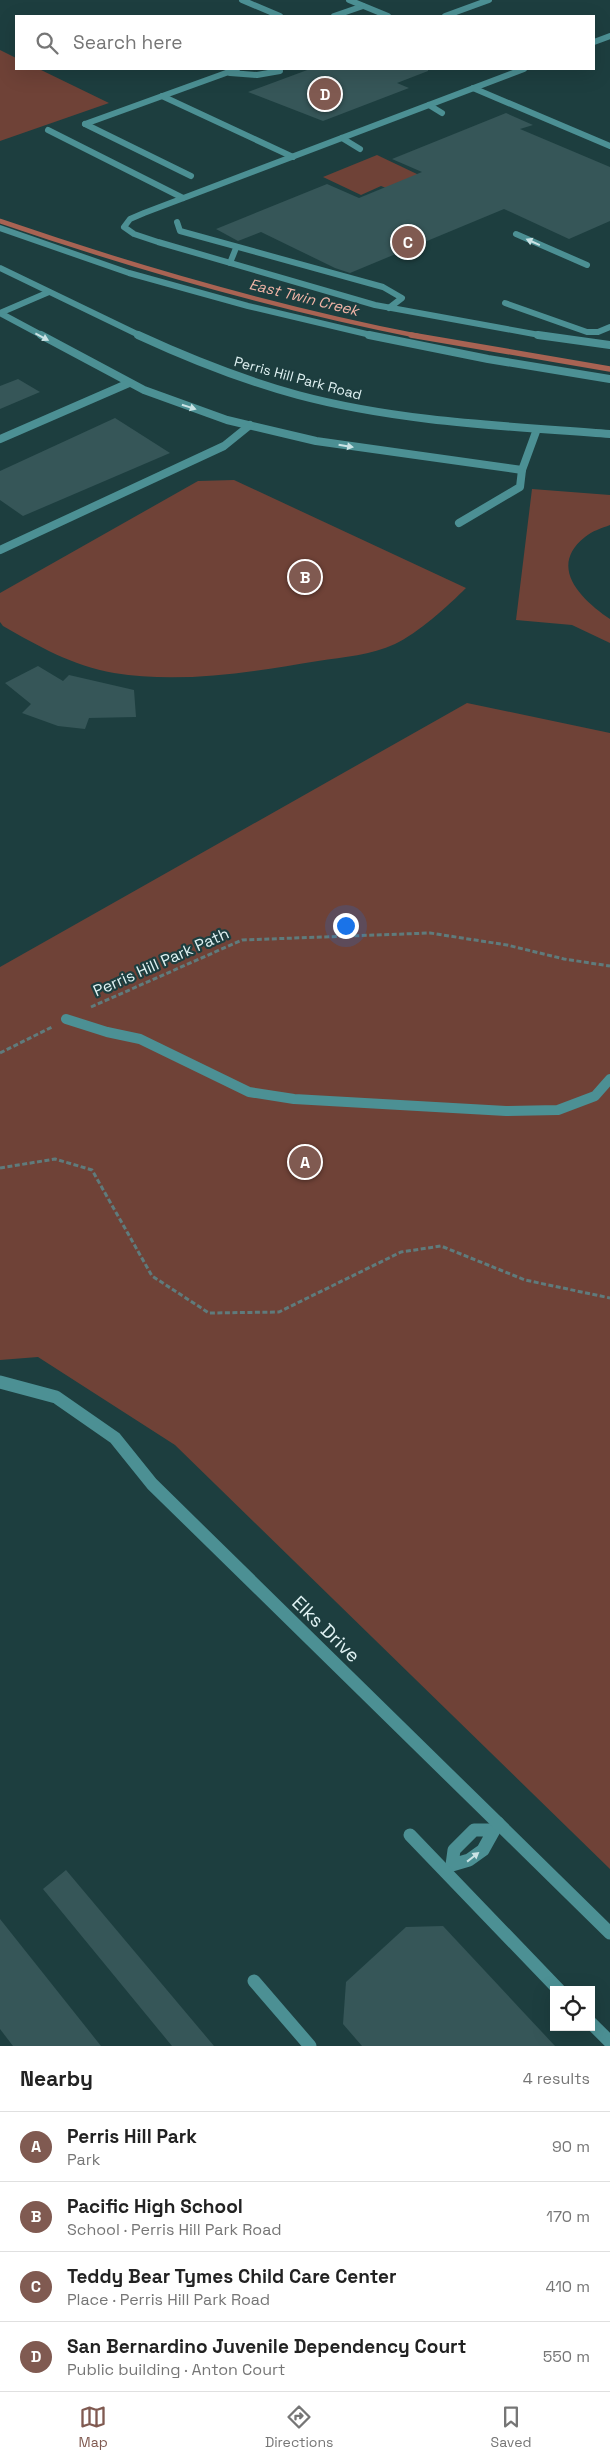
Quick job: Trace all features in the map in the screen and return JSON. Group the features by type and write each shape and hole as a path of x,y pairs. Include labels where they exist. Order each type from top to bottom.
{"street":[{"path":"242,0 278,15"},
{"path":"349,0 386,15"},
{"path":"448,15 489,0"},
{"path":"337,15 363,6"},
{"path":"595,42 610,36"},
{"path":"191,176 86,124 233,70"},
{"path":"517,70 182,198 130,219 124,227 134,234 389,308 550,337 610,345"},
{"path":"226,72 257,75 280,71"},
{"path":"473,88 610,146"},
{"path":"162,96 292,156"},
{"path":"429,105 442,113"},
{"path":"48,130 182,198"},
{"path":"342,138 360,149"},
{"path":"177,222 180,231 383,287 402,298 389,308"},
{"path":"0,228 127,272 327,327 438,350 610,379"},
{"path":"516,234 587,265"},
{"path":"230,263 236,248"},
{"name":"Perris Hill Park Road","path":"0,268 197,361 257,383 321,400 402,416 610,434"},
{"path":"0,313 49,292"},
{"path":"504,303 587,332 598,332 610,327"},
{"path":"0,313 129,383 170,400 250,425 325,443 522,470"},
{"path":"0,439 129,383"},
{"path":"0,550 224,446 250,425"},
{"path":"459,523 520,487 522,470 537,428"},
{"path":"66,1019 107,1032 140,1039 249,1092 294,1099 506,1111 558,1110 595,1096 610,1080"},
{"name":"Elks Drive","path":"0,1382 56,1398 115,1438 152,1484 494,1827 610,1933"},
{"path":"494,1827 488,1844 469,1862 449,1869 454,1850 474,1830 494,1827"},
{"path":"410,1835 449,1869 555,1986"},
{"path":"254,1981 310,2046"},
{"path":"595,2027 610,2042"}],"path":[{"name":"Perris Hill Park Path","path":"0,1053 66,1019 242,940 430,933 506,945 564,959 610,966"},
{"path":"0,1168 55,1159 92,1170 152,1276 210,1313 279,1312 401,1252 442,1246 525,1280 610,1298"}],"shaded area":[{"path":"0,50 15,58 15,70 41,70 109,103 0,141"},
{"path":"377,155 419,175 386,188 381,186 361,195 323,177"},
{"path":"234,480 466,588 423,626 386,648 347,657 242,673 191,677 139,676 114,673 84,666 29,641 3,626 0,622 0,593 198,481"},
{"path":"532,489 610,495 610,525 588,535 574,548 569,560 569,571 580,593 610,619 610,643 572,625 516,620"},
{"path":"467,703 610,733 610,1869 175,1445 38,1357 0,1360 0,967"}],"building":[{"path":"307,70 428,70 397,83 409,88 323,121 248,92"},
{"path":"506,113 533,125 520,129 610,167 610,221 569,239 504,209 350,273 335,268 261,232 238,241 216,229 327,184 359,198 422,172 392,159"},
{"path":"18,379 40,392 0,409 0,386"},
{"path":"115,418 170,453 23,516 0,500 0,471"},
{"path":"38,666 63,681 69,675 134,690 136,717 89,718 85,729 58,726 22,713 31,704 5,683"},
{"path":"66,1870 214,2046 172,2046 43,1889"},
{"path":"0,1919 101,2046 13,2046 0,2029"},
{"path":"443,1926 555,2046 362,2046 343,2024 346,1982 406,1927"}],"waterway":[{"name":"East Twin Creek","path":"0,221 103,255 207,286 312,313 418,336"},
{"name":"East Twin Creek","path":"411,335 610,369"}],"place":[{"name":"San Bernardino Juvenile Dependency Court","path":"325,94"},
{"name":"Teddy Bear Tymes Child Care Center","path":"408,242"},
{"name":"Pacific High School","path":"305,577"},
{"name":"Perris Hill Park","path":"305,1162"}]}
